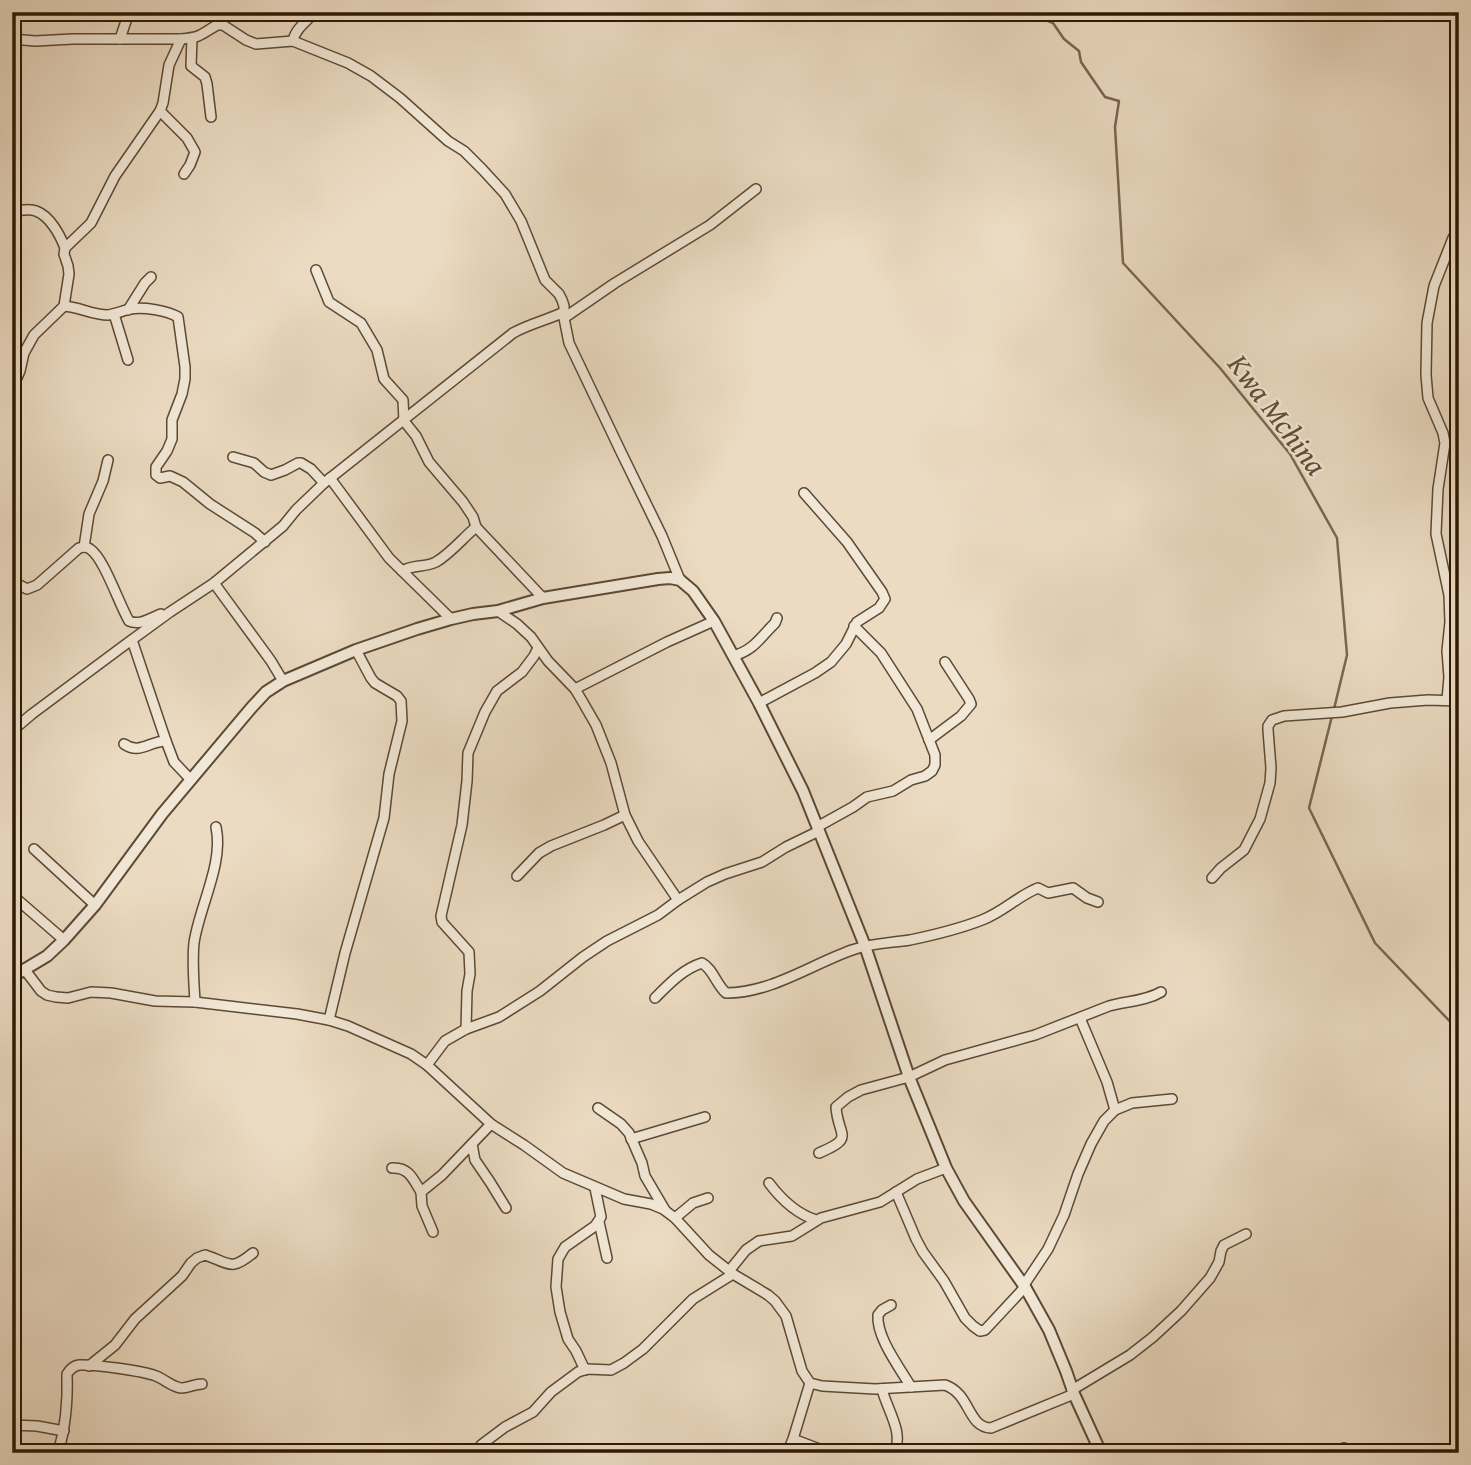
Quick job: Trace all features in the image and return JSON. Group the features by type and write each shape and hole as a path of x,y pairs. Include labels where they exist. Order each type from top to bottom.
{"street":[{"path":"120,39 129,12"},
{"path":"293,41 298,29 315,12"},
{"path":"12,39 181,39 192,38 223,25 256,44 293,41 348,63 371,76 448,141 464,151 505,194 521,221 545,280 562,300 569,343 662,536 680,580 693,591 714,621 803,791 864,946 909,1077 946,1168 964,1201 1025,1286 1049,1330 1101,1453"},
{"path":"192,38 191,65 205,77 211,117"},
{"path":"65,248 91,223 115,176 160,111 169,65 181,39"},
{"path":"160,111 187,138 195,152 184,174"},
{"path":"12,731 170,612 214,583 283,526 296,509 327,481 513,333 564,315 710,225 755,189"},
{"path":"12,211 38,211 49,220 59,233 65,248 69,274 64,306 34,335 24,353 12,389"},
{"path":"1447,700 1449,595 1436,534 1438,489 1446,443 1428,398 1427,323 1434,286 1452,238 1459,227"},
{"path":"316,270 329,302 361,323 368,334 377,350 384,379 403,400 404,421 416,436 429,462 463,502 476,527 543,598"},
{"path":"128,310 151,278"},
{"path":"64,306 99,314 135,308 178,317 185,379 172,420 172,439 156,467 156,475 160,478 170,476 183,482 210,505 265,542"},
{"path":"114,313 128,360"},
{"path":"12,400 15,441 12,450"},
{"path":"233,457 254,463 271,475 298,463 311,469 327,481 389,558 451,619"},
{"path":"84,547 92,506 103,481 108,460"},
{"path":"759,703 816,673 831,662 846,644 854,626 879,608 885,599 847,542 804,493"},
{"path":"402,571 415,565 433,563 476,527"},
{"path":"12,581 27,589 37,584 79,548 84,547 92,550 99,560 129,621 139,623 170,612"},
{"path":"12,977 47,956 64,940 95,905 140,843 252,707 266,692 283,681 356,650 451,619 498,611 543,598 658,579 680,580"},
{"path":"214,583 283,681"},
{"path":"498,611 531,637 548,661 575,689 596,725 611,764 625,815 638,841 678,900"},
{"path":"733,656 747,652 777,618"},
{"path":"575,689 714,621"},
{"path":"427,1065 445,1041 509,1011 607,941 658,915 708,882 762,862 867,797 893,791 933,769 936,759 917,709 881,653 854,626"},
{"path":"132,640 174,762 191,780"},
{"path":"466,1029 469,952 442,922 440,915 462,825 468,753 497,691 522,672 538,648"},
{"path":"329,1020 345,953 384,818 389,774 402,721 401,701 375,683 356,650"},
{"path":"929,740 961,716 971,704 945,663"},
{"path":"1212,878 1244,850 1260,819 1270,783 1268,726 1272,720 1284,716 1342,712 1390,703 1459,701"},
{"path":"124,744 137,749 166,741"},
{"path":"517,876 539,853 551,846 625,815"},
{"path":"195,1002 194,941 213,870 218,842 216,827"},
{"path":"34,849 95,905"},
{"path":"655,998 684,971 702,963 726,993 742,993 794,977 864,946 922,937 982,920 1038,888 1048,893 1073,888 1098,902"},
{"path":"12,895 64,940"},
{"path":"25,970 41,990 56,997 68,998 101,992 297,1014 329,1020 394,1045 427,1065 491,1124 562,1173 624,1199 651,1204 675,1218 709,1255 768,1295 782,1309 802,1371 810,1383 882,1389 934,1384 952,1387 960,1394 977,1423 983,1427 999,1426 1073,1392 1130,1355 1181,1311 1210,1278 1224,1245 1246,1234"},
{"path":"820,1153 835,1146 843,1137 836,1110 839,1103 861,1090 909,1077 945,1060 1035,1035 1110,1006 1143,1000 1161,992"},
{"path":"1080,1018 1107,1082 1115,1110"},
{"path":"896,1192 919,1245 965,1318 977,1330 985,1330 1025,1286 1048,1249 1064,1215 1077,1174 1104,1121 1115,1110 1132,1103 1172,1099"},
{"path":"598,1108 621,1124 631,1139 645,1176 666,1211"},
{"path":"631,1139 705,1117"},
{"path":"421,1192 442,1175 491,1124"},
{"path":"472,1144 475,1160 506,1208"},
{"path":"392,1168 402,1168 410,1174 421,1192 422,1206 433,1232"},
{"path":"481,1445 505,1427 533,1412 551,1392 578,1372 611,1370 624,1363 643,1349 692,1299 731,1272 746,1250 759,1241 792,1236 816,1220 871,1205 917,1179 946,1168"},
{"path":"769,1183 795,1210 816,1220"},
{"path":"595,1188 607,1258"},
{"path":"675,1218 693,1203 708,1198"},
{"path":"584,1370 567,1336 560,1312 556,1287 558,1259 565,1247 599,1222"},
{"path":"89,1366 115,1345 135,1319 182,1276 197,1258 205,1255 233,1265 253,1253"},
{"path":"891,1305 878,1315 879,1327 911,1387"},
{"path":"58,1453 67,1408 67,1374 74,1367 89,1366 146,1373 178,1388 202,1384"},
{"path":"787,1453 810,1383"},
{"path":"882,1389 898,1435 897,1447 893,1453"},
{"path":"12,1425 64,1431"},
{"path":"793,1439 830,1453"},
{"path":"1335,1453 1344,1448 1344,1453"}],"waterway":[{"name":"Kwa Mchina","path":"1024,12 1024,15 1033,15 1053,23 1064,39 1079,51 1081,62 1105,97 1119,101 1115,127 1123,263 1220,368 1290,454 1337,538 1347,655 1334,709"},
{"name":"Kwa Mchina","path":"1332,716 1309,808 1375,943 1459,1031"}]}
